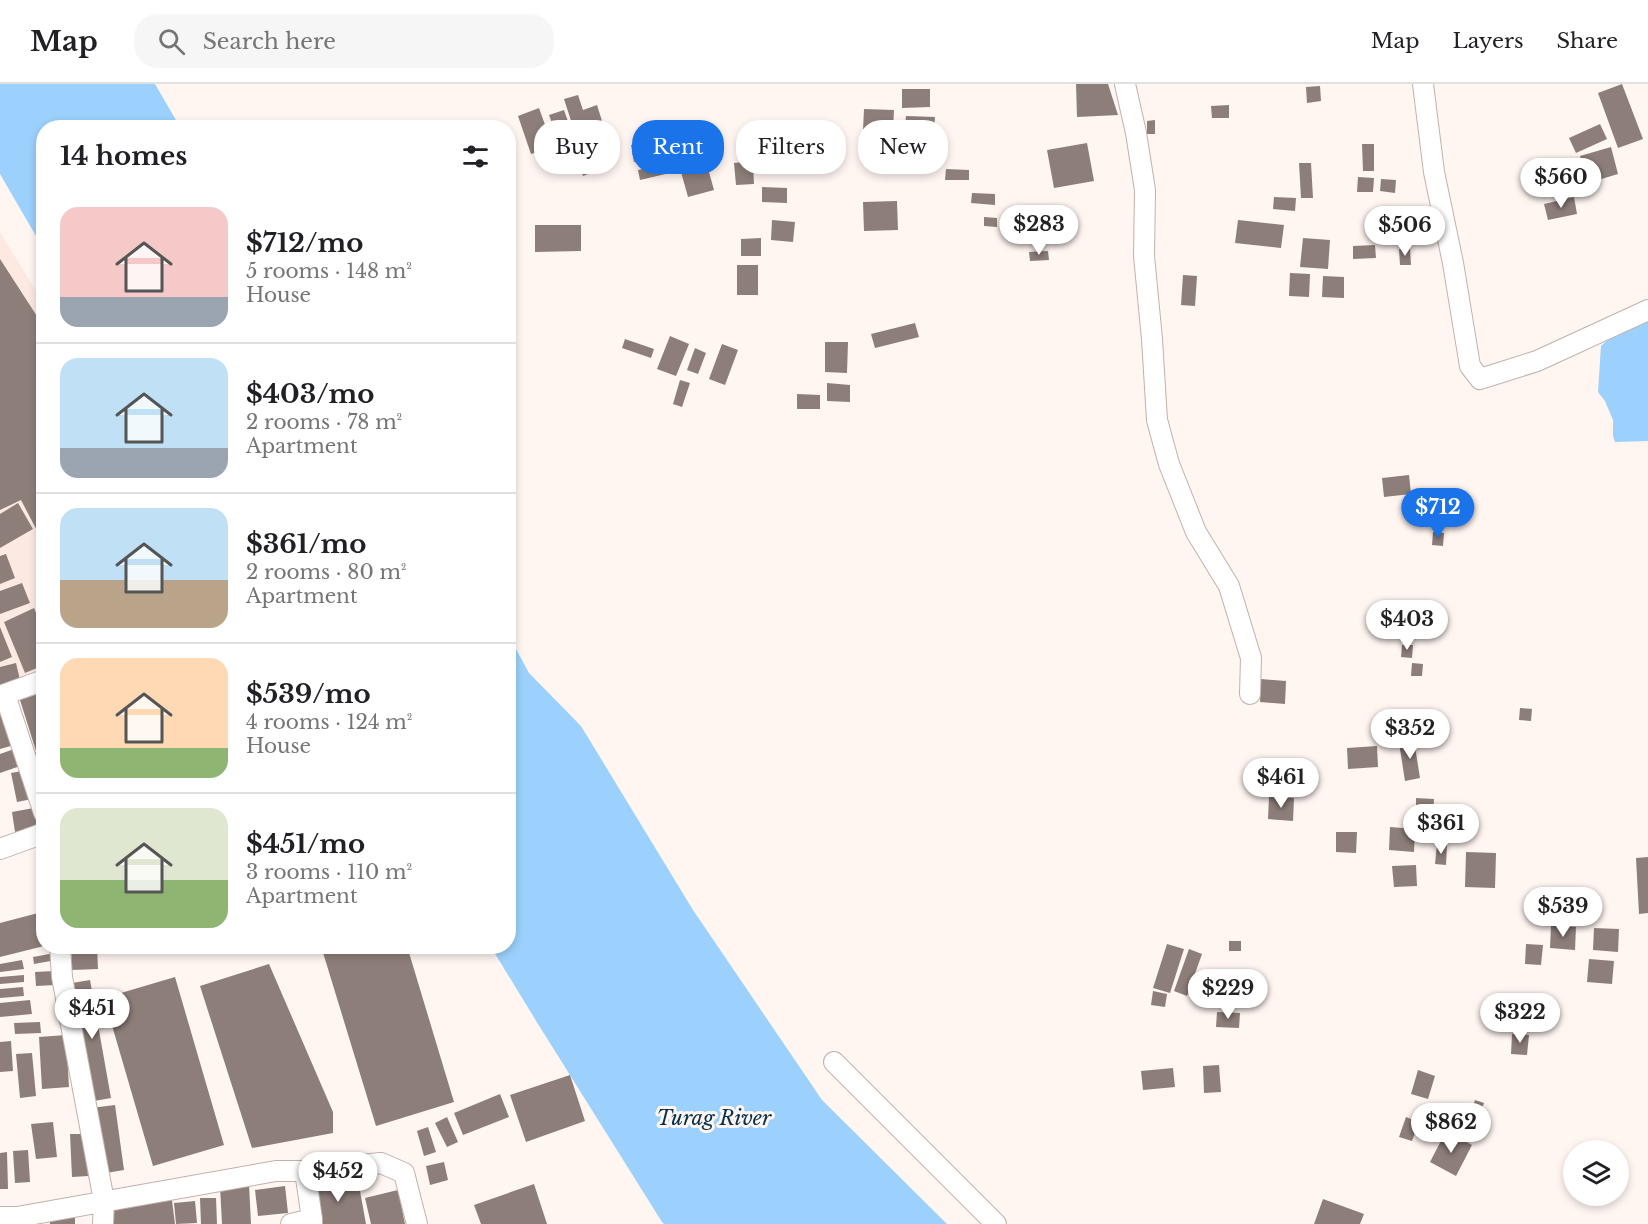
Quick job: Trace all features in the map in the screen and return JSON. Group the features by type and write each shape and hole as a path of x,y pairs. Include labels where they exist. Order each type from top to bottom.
{"street":[{"path":"1125,84 1145,190 1144,256 1152,339 1156,420 1169,464 1196,532 1229,586 1251,658 1250,694"},
{"path":"1423,84 1434,172 1453,263 1470,366 1480,379 1538,361 1648,310"},
{"path":"36,683 2,695 36,791"},
{"path":"0,849 36,836"},
{"path":"61,954 62,977 104,1201 103,1224"},
{"path":"834,1062 996,1224"},
{"path":"0,1217 16,1217 276,1171 305,1171 381,1163 404,1173 417,1224"},
{"path":"291,1224 312,1221 305,1171"}],"shaded area":[{"path":"0,232 36,291 36,687 0,701"}],"water":[{"path":"0,84 155,84 176,120 36,120 36,236 0,174"},
{"path":"1648,320 1648,441 1615,442 1613,420 1605,401 1598,392 1601,346 1611,337"},
{"name":"Turag River","path":"516,649 529,673 581,726 693,910 822,1100 947,1224 664,1224 495,954 516,954"}],"building":[{"path":"1076,84 1108,84 1118,115 1077,117"},
{"path":"1622,84 1643,139 1618,148 1598,93"},
{"path":"1320,86 1321,101 1307,103 1306,87"},
{"path":"902,89 930,89 930,107 902,108"},
{"path":"578,95 583,110 597,105 602,120 571,120 564,99"},
{"path":"1229,105 1229,118 1212,118 1211,106"},
{"path":"539,108 543,120 534,120 534,153 531,154 518,116"},
{"path":"864,109 894,110 894,120 863,120"},
{"path":"564,110 567,120 551,120 549,115"},
{"path":"906,116 935,117 935,120 906,120"},
{"path":"1155,120 1155,134 1147,134 1147,121"},
{"path":"1600,124 1607,139 1576,153 1569,138"},
{"path":"1087,143 1094,181 1054,188 1047,150"},
{"path":"1362,144 1374,144 1374,171 1363,171"},
{"path":"1611,147 1618,174 1588,183 1580,156"},
{"path":"1575,161 1582,182 1565,187 1558,166"},
{"path":"734,163 736,163 736,174 754,174 754,184 736,185"},
{"path":"1299,163 1311,163 1313,198 1301,198"},
{"path":"948,169 969,170 969,180 945,180"},
{"path":"639,174 666,174 640,180"},
{"path":"682,174 710,174 714,190 688,197"},
{"path":"1358,177 1374,178 1373,192 1357,192"},
{"path":"1381,179 1396,180 1395,193 1380,191"},
{"path":"762,187 787,188 787,203 762,202"},
{"path":"972,193 995,194 995,205 971,203"},
{"path":"1274,197 1296,198 1295,211 1273,209"},
{"path":"1574,197 1577,214 1548,220 1544,204"},
{"path":"897,201 898,230 864,231 863,202"},
{"path":"984,217 997,218 997,227 984,226"},
{"path":"772,220 795,222 793,242 771,240"},
{"path":"1238,220 1284,225 1281,248 1235,243"},
{"path":"535,225 581,225 581,251 535,252"},
{"path":"761,238 761,256 741,256 741,239"},
{"path":"1303,238 1330,240 1328,269 1300,267"},
{"path":"1375,245 1376,258 1353,259 1353,246"},
{"path":"1410,248 1411,265 1400,265 1399,249"},
{"path":"1048,251 1049,260 1030,261 1029,252"},
{"path":"0,259 36,315 36,529 21,500 0,510"},
{"path":"737,265 758,265 758,295 737,295"},
{"path":"1290,273 1310,274 1309,297 1289,296"},
{"path":"1183,275 1197,276 1195,306 1181,305"},
{"path":"1323,276 1344,277 1344,298 1322,297"},
{"path":"915,323 919,337 875,348 871,334"},
{"path":"670,336 689,344 676,376 657,369"},
{"path":"625,339 654,349 651,358 622,348"},
{"path":"825,342 848,342 847,373 825,372"},
{"path":"722,344 738,350 725,385 709,379"},
{"path":"695,348 706,353 698,374 687,370"},
{"path":"680,380 690,383 682,407 673,404"},
{"path":"827,383 850,385 850,402 827,401"},
{"path":"797,394 820,395 820,409 797,409"},
{"path":"1409,475 1411,494 1384,497 1382,478"},
{"path":"18,503 33,529 0,548 0,514"},
{"path":"1433,532 1444,533 1443,546 1432,545"},
{"path":"6,554 15,578 0,584 0,556"},
{"path":"22,583 30,603 0,614 0,591"},
{"path":"34,608 36,613 36,668 25,673 4,622"},
{"path":"0,627 12,657 0,662"},
{"path":"1402,645 1413,645 1412,658 1401,657"},
{"path":"16,663 22,688 0,693 0,667"},
{"path":"1412,663 1423,664 1422,676 1411,676"},
{"path":"1261,679 1286,681 1285,704 1260,702"},
{"path":"36,695 36,751 20,700"},
{"path":"1520,708 1532,709 1531,721 1519,720"},
{"path":"4,710 14,745 0,749 0,711"},
{"path":"1414,740 1420,778 1405,781 1399,743"},
{"path":"1377,746 1378,767 1348,769 1347,748"},
{"path":"17,748 23,765 0,773 0,754"},
{"path":"36,752 36,767 32,753"},
{"path":"27,770 32,799 17,802 11,773"},
{"path":"1269,797 1294,798 1293,821 1268,819"},
{"path":"1416,798 1434,799 1433,816 1416,815"},
{"path":"36,808 36,828 15,832 12,812"},
{"path":"1390,827 1415,829 1414,852 1389,850"},
{"path":"1336,832 1357,832 1356,853 1336,852"},
{"path":"1437,844 1447,845 1446,865 1435,864"},
{"path":"1466,852 1496,853 1495,888 1465,887"},
{"path":"1648,857 1648,913 1639,914 1636,858"},
{"path":"1416,865 1417,886 1394,887 1392,866"},
{"path":"36,914 36,948 0,957 0,923"},
{"path":"1551,925 1576,927 1575,950 1550,948"},
{"path":"1594,928 1619,929 1618,952 1593,950"},
{"path":"1229,941 1241,941 1241,951 1229,951"},
{"path":"1167,944 1184,949 1170,993 1153,988"},
{"path":"1526,944 1543,945 1541,965 1525,964"},
{"path":"1189,949 1202,954 1187,996 1174,991"},
{"path":"55,954 56,960 34,964 33,957"},
{"path":"71,954 97,954 98,969 72,970"},
{"path":"323,954 409,954 454,1102 376,1126"},
{"path":"1589,959 1614,961 1612,984 1587,982"},
{"path":"22,960 24,969 0,972 0,964"},
{"path":"269,964 333,1112 333,1133 252,1148 200,986"},
{"path":"54,971 55,985 36,986 35,972"},
{"path":"24,975 24,982 0,984 0,977"},
{"path":"175,977 224,1145 153,1166 104,998"},
{"path":"90,980 111,1098 94,1101 72,983"},
{"path":"23,987 24,996 0,998 0,989"},
{"path":"1153,991 1167,994 1165,1007 1151,1005"},
{"path":"30,1000 32,1014 0,1017 0,1003"},
{"path":"1217,1012 1240,1013 1239,1028 1216,1027"},
{"path":"40,1022 41,1033 15,1034 14,1023"},
{"path":"1512,1034 1529,1035 1527,1055 1511,1054"},
{"path":"66,1035 69,1087 42,1089 39,1037"},
{"path":"11,1041 13,1071 0,1072 0,1042"},
{"path":"32,1053 36,1096 20,1098 16,1054"},
{"path":"1219,1065 1221,1092 1204,1093 1203,1066"},
{"path":"1173,1068 1175,1087 1143,1090 1141,1071"},
{"path":"1418,1070 1435,1076 1428,1099 1411,1094"},
{"path":"570,1075 585,1121 526,1142 510,1095"},
{"path":"500,1094 509,1117 463,1135 454,1113"},
{"path":"1475,1100 1484,1103 1479,1117 1470,1114"},
{"path":"115,1105 124,1170 100,1174 91,1108"},
{"path":"447,1117 458,1142 447,1147 435,1123"},
{"path":"1406,1117 1419,1122 1412,1141 1399,1137"},
{"path":"53,1122 57,1157 36,1159 31,1124"},
{"path":"428,1127 436,1152 424,1156 417,1131"},
{"path":"1446,1131 1472,1145 1456,1176 1430,1162"},
{"path":"70,1134 85,1134 88,1176 72,1177"},
{"path":"28,1150 30,1182 15,1183 13,1151"},
{"path":"7,1152 8,1189 0,1189 0,1153"},
{"path":"444,1162 448,1180 430,1185 426,1166"},
{"path":"358,1180 366,1224 315,1224 312,1183"},
{"path":"249,1184 251,1224 222,1224 220,1186"},
{"path":"534,1184 547,1224 481,1224 474,1205"},
{"path":"285,1186 288,1213 258,1216 255,1190"},
{"path":"398,1190 405,1224 371,1224 365,1198"},
{"path":"171,1193 175,1224 109,1224 106,1203"},
{"path":"200,1198 216,1198 217,1224 201,1224"},
{"path":"1323,1199 1364,1214 1360,1224 1314,1224"},
{"path":"195,1201 197,1223 176,1224 174,1203"},
{"path":"75,1205 75,1224 50,1224 49,1206"}]}
